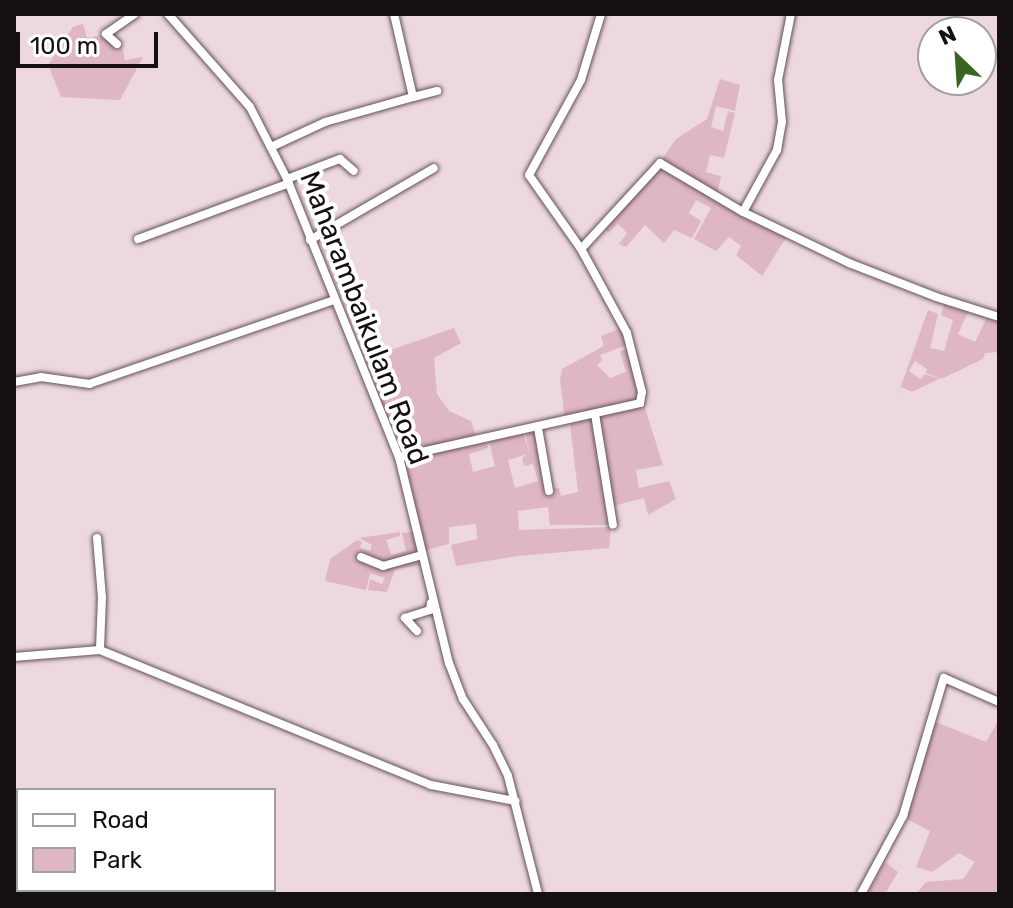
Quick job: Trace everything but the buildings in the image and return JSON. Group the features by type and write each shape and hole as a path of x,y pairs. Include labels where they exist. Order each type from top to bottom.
{"street":[{"path":"117,44 106,34 135,14"},
{"name":"Maharambaikulam Road","path":"168,14 250,107 288,181 399,457 449,663 463,699 493,745 515,801 538,894"},
{"path":"394,14 413,97"},
{"path":"399,457 640,403 642,392 627,333 581,249 529,175 581,80 601,14"},
{"path":"743,212 777,150 782,122 778,80 791,14"},
{"path":"271,147 325,122 437,91"},
{"path":"138,239 340,159 354,171"},
{"path":"581,249 660,163 743,212 849,263 936,297 999,317"},
{"path":"310,240 434,168"},
{"path":"14,382 41,377 89,384 335,300"},
{"path":"595,414 613,525"},
{"path":"538,428 549,491"},
{"path":"384,450 394,446"},
{"path":"97,538 102,597 100,650"},
{"path":"361,557 383,566 422,555"},
{"path":"417,631 405,618 430,610 432,594"},
{"path":"14,657 100,650 431,785 515,801"},
{"path":"861,894 903,816 944,678 999,702"}],"green space":[{"path":"83,24 87,38 102,35 122,47 125,60 143,57 120,100 61,97 48,65 73,27"},
{"path":"720,79 740,85 735,111 716,106 711,127 723,131 728,111 735,113 724,158 710,155 706,172 721,176 717,195 660,162 676,139 707,119"},
{"path":"659,167 787,236 762,276 736,255 741,246 729,237 716,251 694,239 711,208 696,200 689,213 701,221 692,238 674,230 664,243 645,225 626,247 619,244 627,233 618,224 608,233 604,229"},
{"path":"932,297 985,315 984,318 968,312 958,334 975,342 987,317 999,321 999,352 985,353 983,359 941,379 926,373 927,369 915,361 909,371 920,379 925,374 939,379 912,392 901,387 895,403 928,310 938,314 930,348 944,351 953,320 941,315 944,305"},
{"path":"454,328 461,343 434,358 437,394 449,411 471,421 477,439 400,456 362,360"},
{"path":"621,328 627,345 600,355 602,360 597,365 610,378 626,372 620,351 629,348 641,393 639,402 565,421 560,380 562,369 604,346 601,336"},
{"path":"644,405 663,465 636,470 639,488 669,481 676,499 648,515 644,498 613,506 598,416"},
{"path":"594,418 611,525 550,525 548,507 518,511 519,530 611,527 609,548 518,556 456,566 451,545 477,539 476,524 449,527 449,544 423,551 401,459 487,442 488,448 469,454 473,472 495,466 489,442 523,433 530,454 525,433 536,431 548,494 553,493 553,488 559,488 561,496 578,492 570,424","holes":["528,454 522,458 524,466 533,464 538,481 515,488 508,460"]},
{"path":"400,532 400,536 386,540 391,555 406,551 402,533 415,532 420,554 384,567 421,556 424,565 395,569 387,592 368,590 370,579 382,584 385,578 370,573 366,590 325,581 330,559 357,540 362,542 360,548 370,551 372,545 359,538"},
{"path":"999,719 999,894 916,894 926,882 963,879 975,862 959,853 932,872 916,867 930,831 907,819 933,721 986,742"},
{"path":"885,862 898,872 885,894 868,894"}]}
